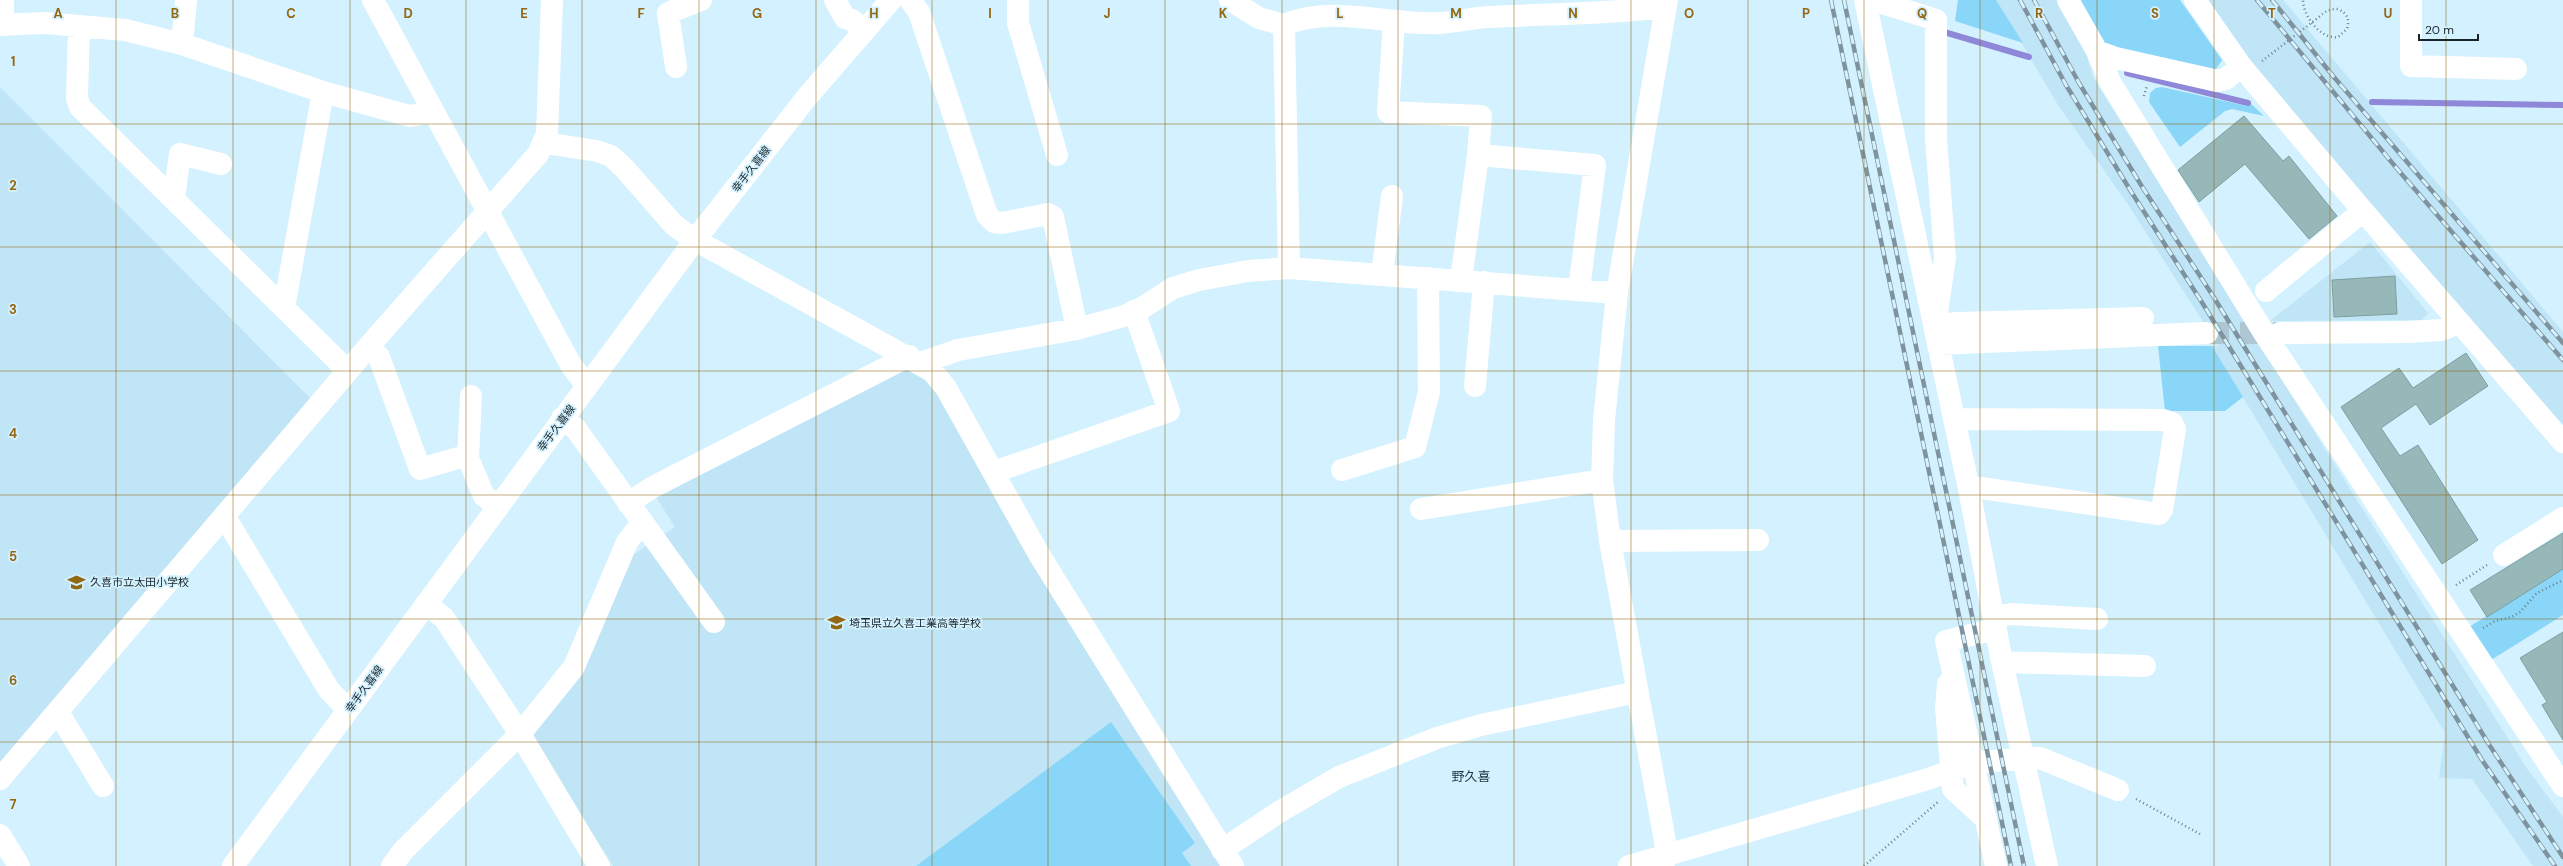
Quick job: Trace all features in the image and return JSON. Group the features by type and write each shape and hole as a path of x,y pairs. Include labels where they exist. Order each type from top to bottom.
{"street":[{"path":"3,0 1,24 79,26 124,30 182,44 323,92 410,116 433,112"},
{"path":"182,44 186,0"},
{"path":"373,0 486,211 575,372 587,386"},
{"path":"0,780 369,346 486,211 538,154 545,143 552,0"},
{"path":"676,67 668,13 701,0"},
{"path":"835,0 845,18 852,20 863,30"},
{"name":"幸手久喜線","path":"233,866 562,418 695,240 863,30 891,0"},
{"path":"910,0 919,12 988,215 994,222 1002,223 1048,214 1053,217 1077,329"},
{"path":"1018,0 1018,23 1057,155"},
{"path":"1230,0 1259,18 1284,25 1302,18 1333,15 1439,23 1487,17 1525,17 1667,4 1616,293 1604,420 1602,480 1610,540 1665,861"},
{"path":"1865,0 1969,489 2002,662 2047,866"},
{"path":"1873,0 1905,5 1936,20 1936,138 1945,258 1937,335"},
{"path":"2068,0 2097,51 2110,82 2260,327 2563,786"},
{"path":"2195,0 2241,66 2363,211 2563,442"},
{"path":"2410,0 2411,66 2516,69"},
{"path":"1394,20 1388,112 1481,116 1478,155 1461,280"},
{"path":"1284,25 1289,268"},
{"path":"79,26 77,98 80,107 348,371"},
{"path":"2097,51 2116,58 2217,81 2226,79 2241,66"},
{"path":"284,308 323,92"},
{"path":"545,143 597,151 611,156 624,168 674,225 695,240 915,360 932,371 946,388 1040,556 1227,858 1279,812 1339,777 1430,740 1481,724 1637,692"},
{"path":"174,198 180,154 221,164"},
{"path":"1478,155 1595,165 1579,289"},
{"path":"1382,274 1392,196"},
{"path":"2266,291 2363,211"},
{"path":"628,503 653,487 915,360 958,350 1077,329 1134,311 1172,288 1199,280 1248,271 1289,268 1616,293"},
{"path":"1342,470 1416,447 1429,392 1428,278"},
{"path":"1475,386 1484,282"},
{"path":"994,472 1169,411 1134,311"},
{"path":"1937,335 1957,323 2143,318"},
{"path":"2280,333 2408,332 2441,330 2459,323"},
{"path":"1937,335 1957,341 2207,333"},
{"path":"369,346 380,357 420,470 458,458 468,458"},
{"path":"471,396 468,458 484,496 498,506"},
{"path":"562,418 576,429 714,622"},
{"path":"1954,419 2163,420 2172,423 2175,429 2162,510 2159,514 1981,488 1969,489"},
{"path":"1421,509 1602,480"},
{"path":"225,517 329,690 348,710"},
{"path":"2504,555 2563,518"},
{"path":"392,866 403,852 520,734 574,667 627,542 642,523"},
{"path":"1610,540 1758,540"},
{"path":"426,604 444,618 520,734 599,866"},
{"path":"1996,866 1946,641 1995,623 2011,614 2097,619"},
{"path":"2002,662 2145,666"},
{"path":"1950,663 1946,708 1953,779 1986,819"},
{"path":"58,712 103,786"},
{"path":"1629,866 1665,861 1924,780 1953,779 1973,763 2040,758 2118,790"},
{"path":"0,835 19,866"}],"path":[{"path":"2303,0 2303,9 2326,37 2338,38 2347,29 2348,19 2338,8 2330,10 2319,17"},
{"path":"2438,596 2504,555"},
{"path":"2466,640 2495,621 2520,612 2537,593 2563,580"},
{"path":"1864,866 1953,779"},
{"path":"2118,790 2200,834"}],"shaded area":[{"path":"1958,0 1996,0 2023,43 1955,21"},
{"path":"1996,0 2057,0 2084,47 2093,77 2360,505 2528,770 2563,817 2563,866 2533,866 2472,779 2439,778 2445,733 2212,346 2218,345 2127,203 2058,105"},
{"path":"2078,0 2180,0 2222,60 2216,69 2104,45"},
{"path":"2205,0 2283,0 2563,332 2563,430 2241,50"},
{"name":"久喜市立太田小学校","path":"0,87 310,398 0,767"},
{"path":"2162,87 2247,106 2248,101 2264,116 2232,109 2225,111 2180,147 2149,102 2150,93 2156,88"},
{"path":"2370,242 2428,313 2422,320 2270,321"},
{"path":"2158,346 2212,346 2243,397 2225,411 2165,411"},
{"name":"埼玉県立久喜工業高等学校","path":"910,364 939,388 1224,866 613,866 530,734 626,555 636,553 675,527 656,497"},
{"path":"2563,569 2563,615 2491,660 2469,627"},
{"path":"1111,722 1195,843 1182,853 1191,866 916,866"}],"building":[{"path":"2244,116 2283,161 2289,156 2337,216 2309,239 2245,164 2199,202 2178,170"},
{"path":"2395,276 2397,314 2334,317 2332,280"},
{"path":"2466,353 2488,386 2430,425 2416,404 2381,428 2400,456 2418,445 2478,540 2442,564 2341,407 2399,368 2413,388"},
{"path":"2563,533 2563,569 2487,617 2470,590"},
{"path":"2563,632 2563,740 2542,705 2547,702 2520,658"}],"waterway":[{"path":"1944,32 2029,57"},
{"path":"2127,73 2248,103"},
{"path":"2372,102 2563,105"}],"tunnel":[{"path":"2207,333 2280,333"}],"railway":[{"path":"1831,0 2011,866"},
{"path":"1844,0 2024,866"},
{"path":"2020,0 2066,85 2132,193 2203,304 2482,760 2555,866"},
{"path":"2034,0 2079,83 2141,185 2213,296 2490,746 2563,857"},
{"path":"2257,0 2399,171 2563,360"},
{"path":"2272,0 2333,76 2563,343"}],"place":[{"name":"久喜市立太田小学校","path":"77,582"},
{"name":"埼玉県立久喜工業高等学校","path":"836,623"}],"district":[{"name":"野久喜","path":"1471,776"}]}
